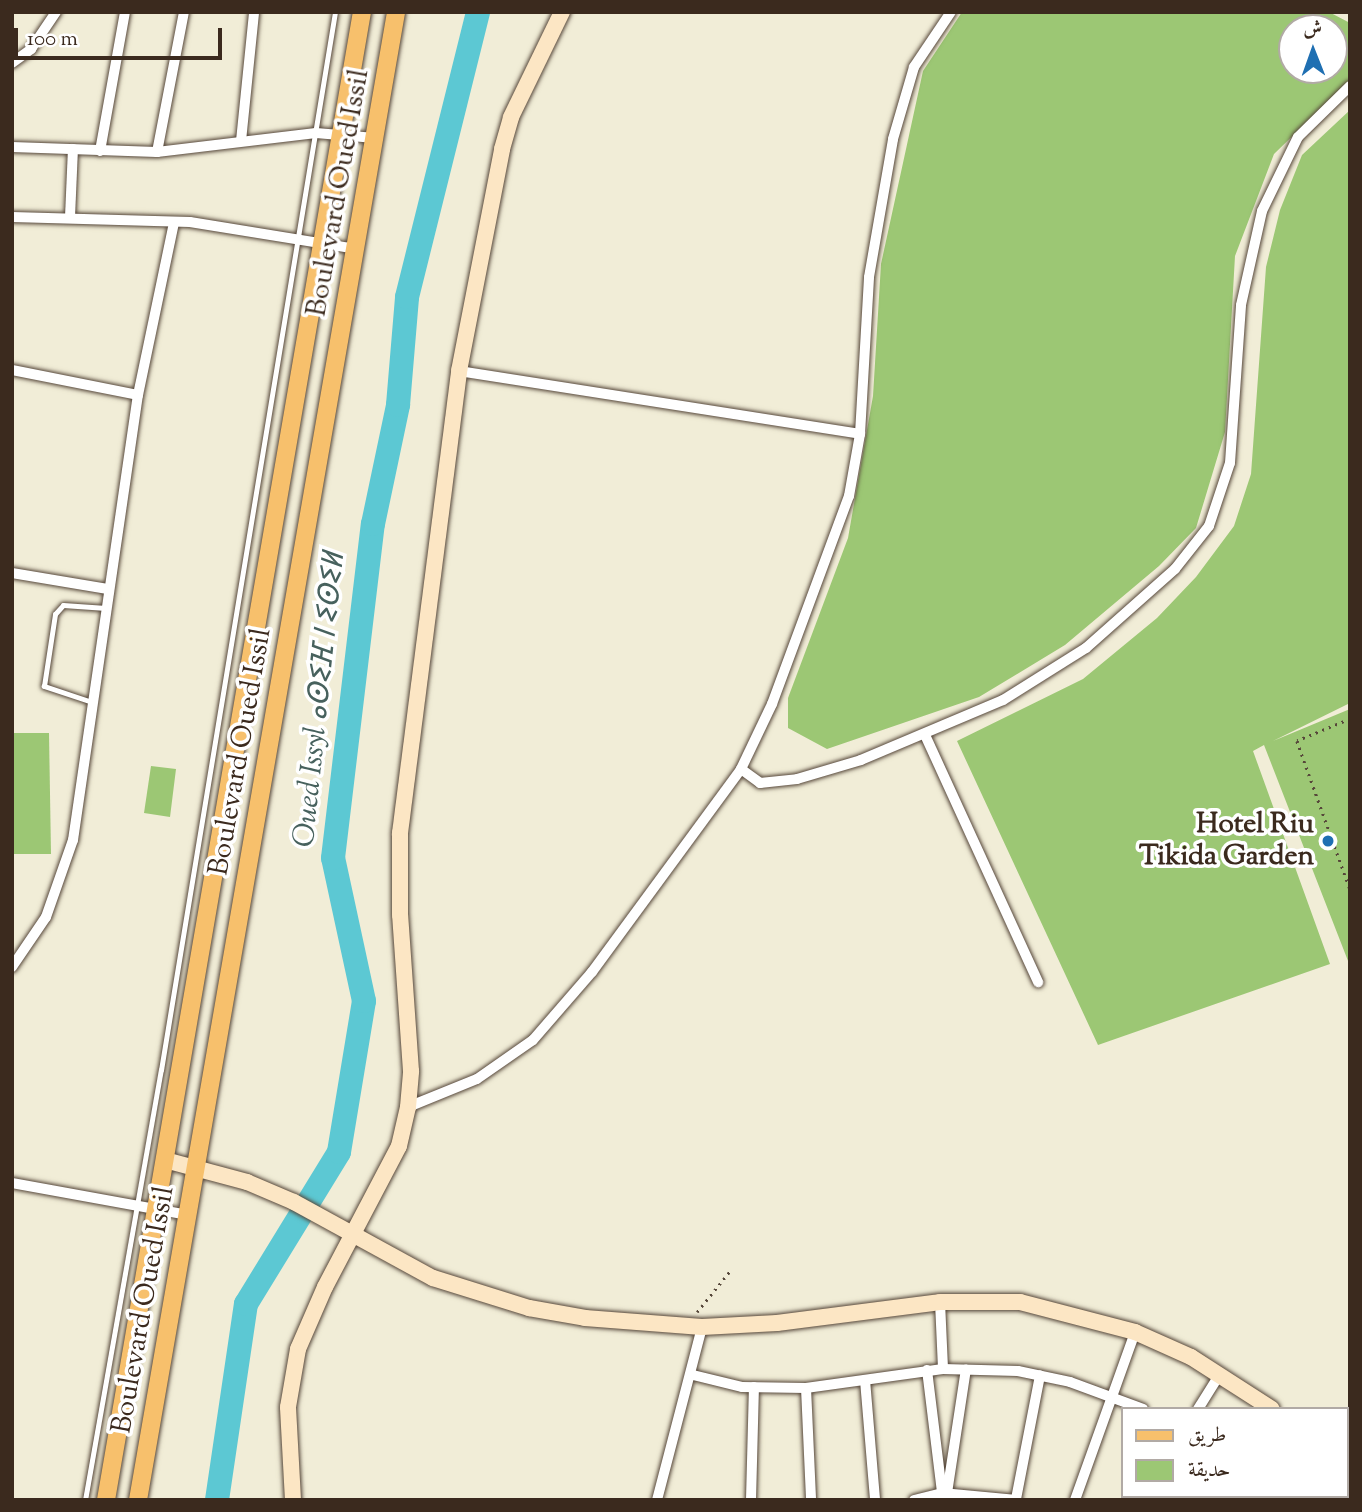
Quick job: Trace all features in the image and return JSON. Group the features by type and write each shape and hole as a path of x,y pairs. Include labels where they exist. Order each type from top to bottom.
{"main road":[{"name":"Boulevard Oued Issil","path":"106,1500 344,134 362,12"},
{"name":"Boulevard Oued Issil","path":"138,1500 396,12"}],"street":[{"path":"12,62 31,49 55,12"},
{"path":"100,151 125,12"},
{"path":"157,152 184,12"},
{"path":"241,141 254,12"},
{"path":"293,1500 288,1407 292,1373 307,1324 399,1146 408,1107 411,1071 400,915 400,833 459,371 502,149 511,117 562,12"},
{"path":"408,1107 477,1079 533,1040 592,972 741,769 772,704 837,531 856,466 869,277 893,139 914,67 951,12"},
{"path":"741,769 760,783 778,782 861,760 925,735 1003,700 1068,661 1159,584 1209,526 1230,463 1242,294 1262,211 1298,136 1350,86"},
{"path":"12,147 157,152 316,133 375,138"},
{"path":"70,217 73,149"},
{"path":"12,216 174,223 356,249"},
{"path":"12,967 46,917 59,887 73,840 138,395 174,223"},
{"path":"12,370 138,395"},
{"path":"459,371 859,434"},
{"path":"12,573 108,589"},
{"path":"925,735 1038,982"},
{"path":"165,1160 195,1166 294,1202 351,1237 433,1278 529,1308 585,1318 695,1327 777,1323 940,1301 1020,1302 1135,1332 1219,1375 1269,1407"},
{"path":"12,1183 188,1214"},
{"path":"940,1301 943,1369"},
{"path":"657,1500 665,1458 692,1375 695,1327"},
{"path":"1075,1500 1135,1332"},
{"path":"692,1375 754,1387 806,1388 927,1370 966,1368 1040,1375 1112,1395 1139,1407"},
{"path":"944,1493 966,1368"},
{"path":"927,1370 944,1493"},
{"path":"914,1500 944,1493 1016,1500 1040,1375"},
{"path":"1199,1407 1219,1375"},
{"path":"865,1380 875,1500"},
{"path":"751,1500 755,1436 750,1413 754,1387"},
{"path":"806,1388 811,1500"}],"lane":[{"path":"85,1500 335,12"},
{"path":"94,702 44,686 55,614 63,605 106,608"}],"path":[{"path":"1350,719 1297,741 1350,888"},
{"path":"695,1327 705,1297 730,1271"}],"green space":[{"path":"962,12 1333,14 1278,14 1278,84 1346,84 1274,154 1235,256 1225,432 1196,528 1159,566 1065,645 979,697 827,749 788,728 788,698 848,538 873,396 881,264 923,71"},
{"path":"1348,22 1350,23 1348,82"},
{"path":"1350,110 1350,703 1273,741 1350,709 1350,966 1264,745 1253,751 1330,964 1098,1045 957,741 1083,679 1157,618 1196,577 1234,526 1251,474 1266,267 1280,210 1302,155"},
{"path":"12,733 49,733 51,854 12,854"},
{"path":"151,766 176,769 170,817 144,813"}],"waterway":[{"name":"Oued Issyl ⴰⵙⵉⴼ ⵏ ⵉⵙⵉⵍ","path":"217,1500 246,1304 339,1152 364,1001 333,858 373,524 398,405 407,297 478,12"}],"place":[{"name":"Hotel Riu Tikida Garden","path":"1328,841"}]}
